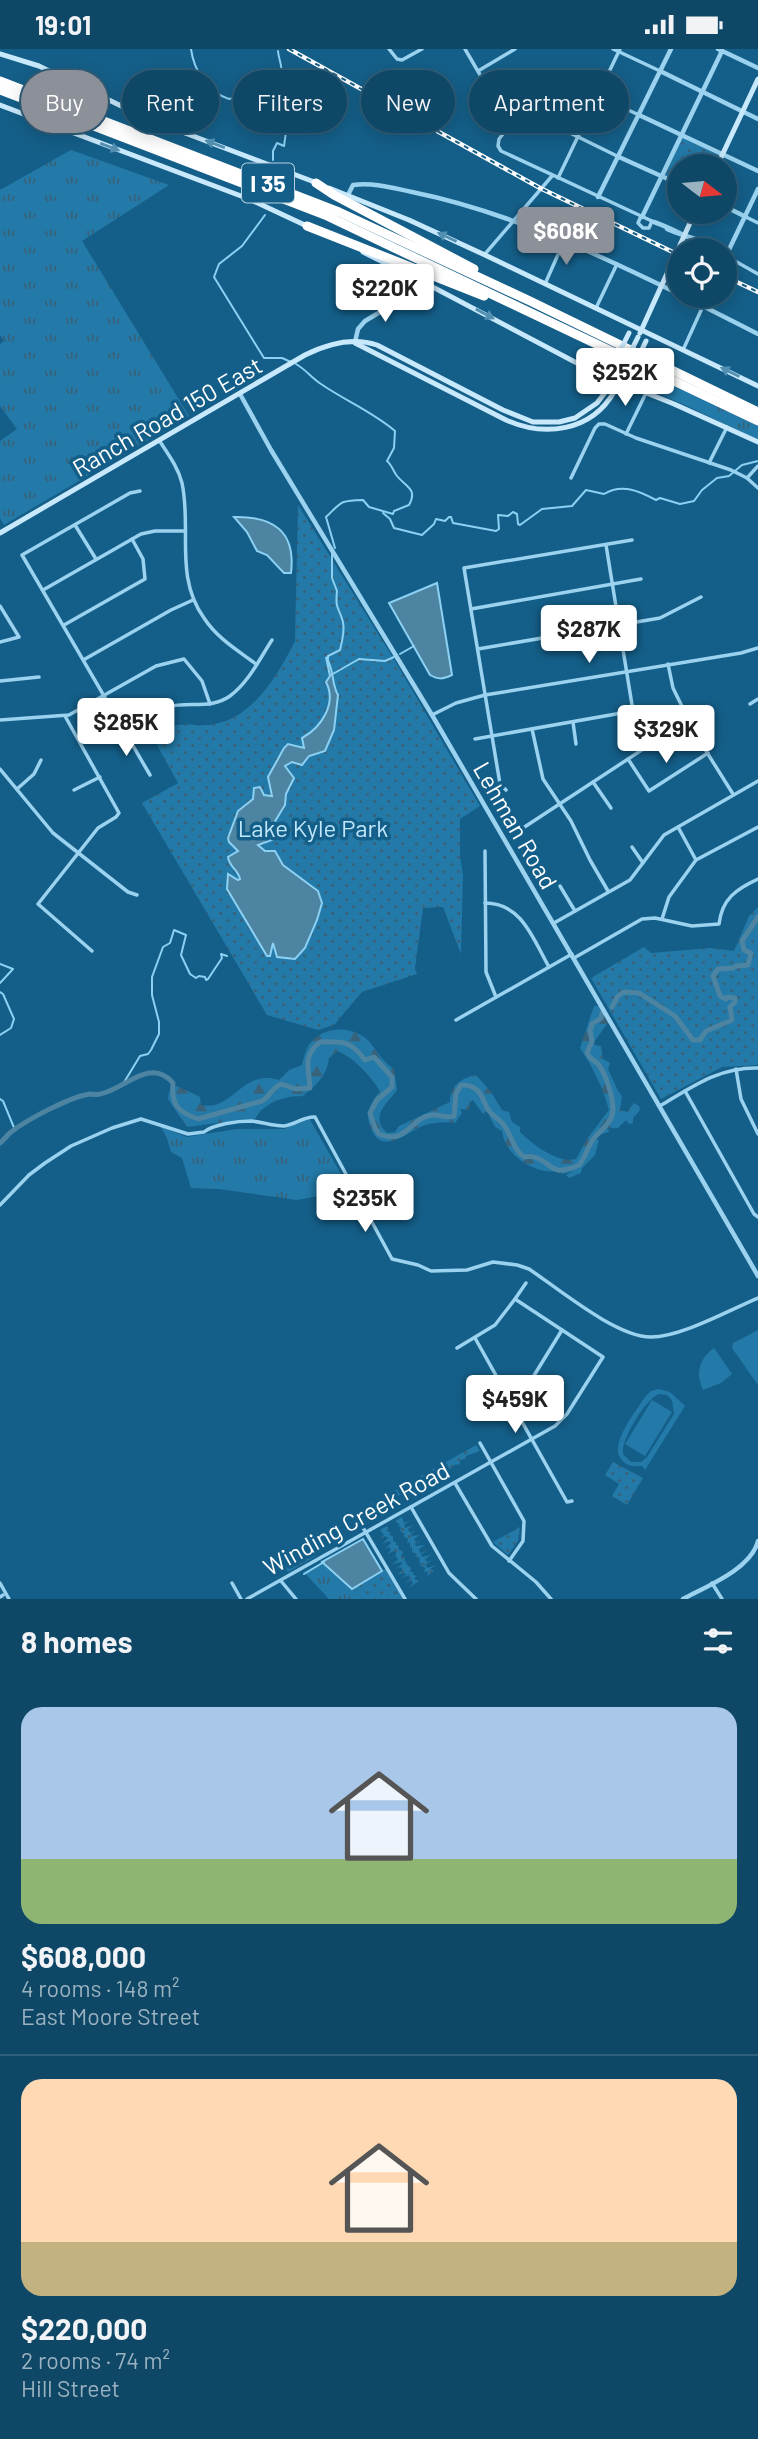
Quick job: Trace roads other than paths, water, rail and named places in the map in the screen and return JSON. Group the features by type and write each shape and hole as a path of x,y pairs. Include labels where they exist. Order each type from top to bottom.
{"highway":[{"name":"I 35","path":"0,81 296,193 757,411"},
{"name":"I 35","path":"0,90 307,207 529,305 758,421"},
{"path":"316,183 451,256 529,305"},
{"path":"307,226 491,298 529,305"}],"main road":[{"path":"0,54 58,73 148,119 348,195 485,255 758,386"},
{"path":"723,154 758,79"},
{"path":"0,105 249,199 428,284 602,375 758,442"},
{"path":"617,381 689,224"},
{"path":"602,375 612,367 629,333 626,322"},
{"path":"632,387 630,375 646,341 656,338"},
{"name":"Ranch Road 150 East","path":"0,533 295,361 321,347 336,343 365,341 377,345 506,420 530,429 565,428 593,415 610,398 616,389 617,381"},
{"name":"Ranch Road 150 East","path":"456,390 520,418 544,423 575,418 597,403 617,381"}],"street":[{"path":"389,49 397,59 402,60 422,49"},
{"path":"465,49 477,70"},
{"path":"480,70 515,49"},
{"path":"613,49 620,50 758,119"},
{"path":"598,197 671,49"},
{"path":"610,70 620,50"},
{"path":"653,222 649,228 643,228 638,223 720,50 758,68"},
{"path":"629,110 723,154"},
{"path":"504,133 499,139 498,146 501,151 558,179 717,250 689,234 684,235"},
{"path":"570,133 667,178"},
{"path":"558,179 580,133"},
{"path":"737,161 758,171"},
{"path":"485,255 552,176"},
{"path":"348,195 354,185 366,183 444,199 565,240 667,288"},
{"path":"734,238 758,189"},
{"path":"737,212 758,223"},
{"path":"545,284 565,240"},
{"path":"737,262 758,274"},
{"path":"596,308 617,264"},
{"path":"404,297 410,291 411,281 405,273"},
{"path":"355,343 358,329 365,321 428,284"},
{"path":"683,350 702,308"},
{"path":"707,308 758,334"},
{"path":"626,434 646,393"},
{"name":"Lehman Road","path":"240,394 271,450 432,715 758,1276"},
{"path":"593,415 599,424"},
{"path":"599,424 606,424 626,434 731,470 747,478 758,488"},
{"path":"571,478 599,424"},
{"path":"709,463 727,427"},
{"path":"159,440 181,478 186,571 193,600 214,631 256,664"},
{"path":"747,478 758,466"},
{"path":"139,491 130,493 22,555 150,775"},
{"path":"75,525 96,559"},
{"path":"43,590 132,538 150,532 184,531"},
{"path":"64,625 145,579 143,559 132,538"},
{"path":"506,790 500,784 464,568 632,540"},
{"path":"475,739 633,711 606,545"},
{"path":"471,609 641,579"},
{"path":"478,649 666,616 701,597"},
{"path":"84,660 193,600"},
{"path":"0,606 19,637 0,642"},
{"path":"124,730 164,708 210,704 234,692 272,639"},
{"path":"432,715 456,703 485,695 741,653 758,647"},
{"path":"0,720 76,713 156,666 184,659 202,681 210,704"},
{"path":"668,664 673,688 733,794"},
{"path":"0,681 39,677"},
{"path":"750,704 758,699"},
{"path":"65,716 119,813 99,828 38,904 92,951"},
{"path":"523,828 689,719"},
{"path":"573,722 576,744"},
{"path":"532,729 539,768 608,891"},
{"path":"628,759 649,791 708,753"},
{"path":"17,789 34,774 41,760"},
{"path":"0,769 52,831 128,892 137,895"},
{"path":"74,790 100,777"},
{"path":"554,923 630,880 664,835 758,781"},
{"path":"593,782 611,808"},
{"path":"678,827 696,860"},
{"path":"662,919 669,897 696,860 758,827"},
{"path":"632,848 643,863"},
{"path":"485,851 486,972 496,997"},
{"path":"456,1020 635,922 662,919 692,926 719,924 722,910 731,895 758,879"},
{"path":"560,886 575,911"},
{"path":"485,903 497,904 515,911 549,967"},
{"path":"660,1106 713,1075 736,1069 758,1068"},
{"path":"736,1069 741,1099 758,1134"},
{"path":"685,1091 754,1215 758,1217"},
{"path":"0,1205 30,1175 71,1146 130,1122 145,1119 188,1134 245,1122 271,1126 293,1124 309,1116 314,1117 342,1165 392,1259 431,1271 475,1269 493,1262 517,1265 529,1269 601,1318 632,1335 652,1337 672,1333 758,1298"},
{"path":"457,1348 495,1325 526,1283"},
{"path":"508,1398 530,1382 562,1331 515,1299"},
{"name":"Winding Creek Road","path":"247,1599 532,1440 562,1420 603,1357 562,1331"},
{"path":"475,1338 568,1502 572,1501"},
{"path":"480,1443 524,1521 523,1541 509,1561"},
{"path":"455,1483 489,1541 536,1582 551,1599"},
{"path":"411,1507 449,1573 476,1599"},
{"path":"355,1514 405,1599"},
{"path":"683,1599 744,1565 758,1541"},
{"path":"281,1581 296,1599"},
{"path":"0,1583 9,1599"},
{"path":"232,1583 241,1599"},
{"path":"712,1583 722,1599"}],"waterway":[{"path":"191,49 203,80 221,96 233,98"},
{"path":"273,160 277,143 284,146 286,132 279,130 279,114 273,108 268,111 266,101 271,84 276,82 281,73 278,51"},
{"path":"265,215 242,246 219,264 214,277 264,358 282,358 291,362"},
{"path":"296,364 321,384 395,431 394,448 387,461 412,492 409,505 394,511 393,514 369,507 363,500 339,505 326,517 335,548"},
{"path":"383,513 394,528 422,535 436,519 445,521 449,517 453,523 496,531 499,529 498,515 508,516 513,512 517,514 520,525 542,509 572,506 586,490 604,494 624,489 637,491 656,500 660,498 680,504 694,501 702,490 717,478 729,476 742,465 758,461"},
{"path":"328,659 328,656 340,650 344,629 332,578 332,554"},
{"path":"400,654 414,646"},
{"path":"331,675 359,659 385,661 394,657"},
{"path":"736,966 748,965 751,953 744,950 742,941 758,917"},
{"path":"123,1084 140,1056 151,1050 159,1034 159,1022 152,995 152,977 163,947 170,943 174,930 186,935 181,955 190,974 196,978 199,976 208,979 222,958 221,954 227,956"},
{"path":"0,964 13,969 0,983"},
{"path":"612,1007 618,996 624,992 639,993 675,1016 693,1040 700,1040 706,1031 732,1020 730,1007 735,998 726,999 720,996 713,976 718,969 733,968"},
{"path":"0,992 14,1019 11,1028 0,1035"},
{"path":"0,1143 18,1127 60,1104 80,1096 109,1091 146,1074 155,1073 173,1083 173,1097 177,1107 185,1114 198,1119 262,1101 281,1084 296,1089 310,1088 308,1063 311,1052 320,1042 335,1042 346,1043 365,1060 374,1057 392,1077 392,1087 377,1100 370,1113 379,1134 396,1136 425,1117 454,1116 456,1093 461,1085 467,1085 481,1095 489,1110 506,1128 520,1154 540,1159 554,1169 566,1169 579,1165 592,1141 612,1115 612,1099 606,1079 601,1068 587,1053 592,1041 592,1024 601,1018 602,1013"},
{"path":"0,1099 15,1130"},
{"path":"304,1574 324,1562"}],"railway":[{"path":"289,49 540,188 667,249"},
{"path":"737,282 758,292"}],"park label":[{"name":"Lake Kyle Park","path":"313,827"}]}
